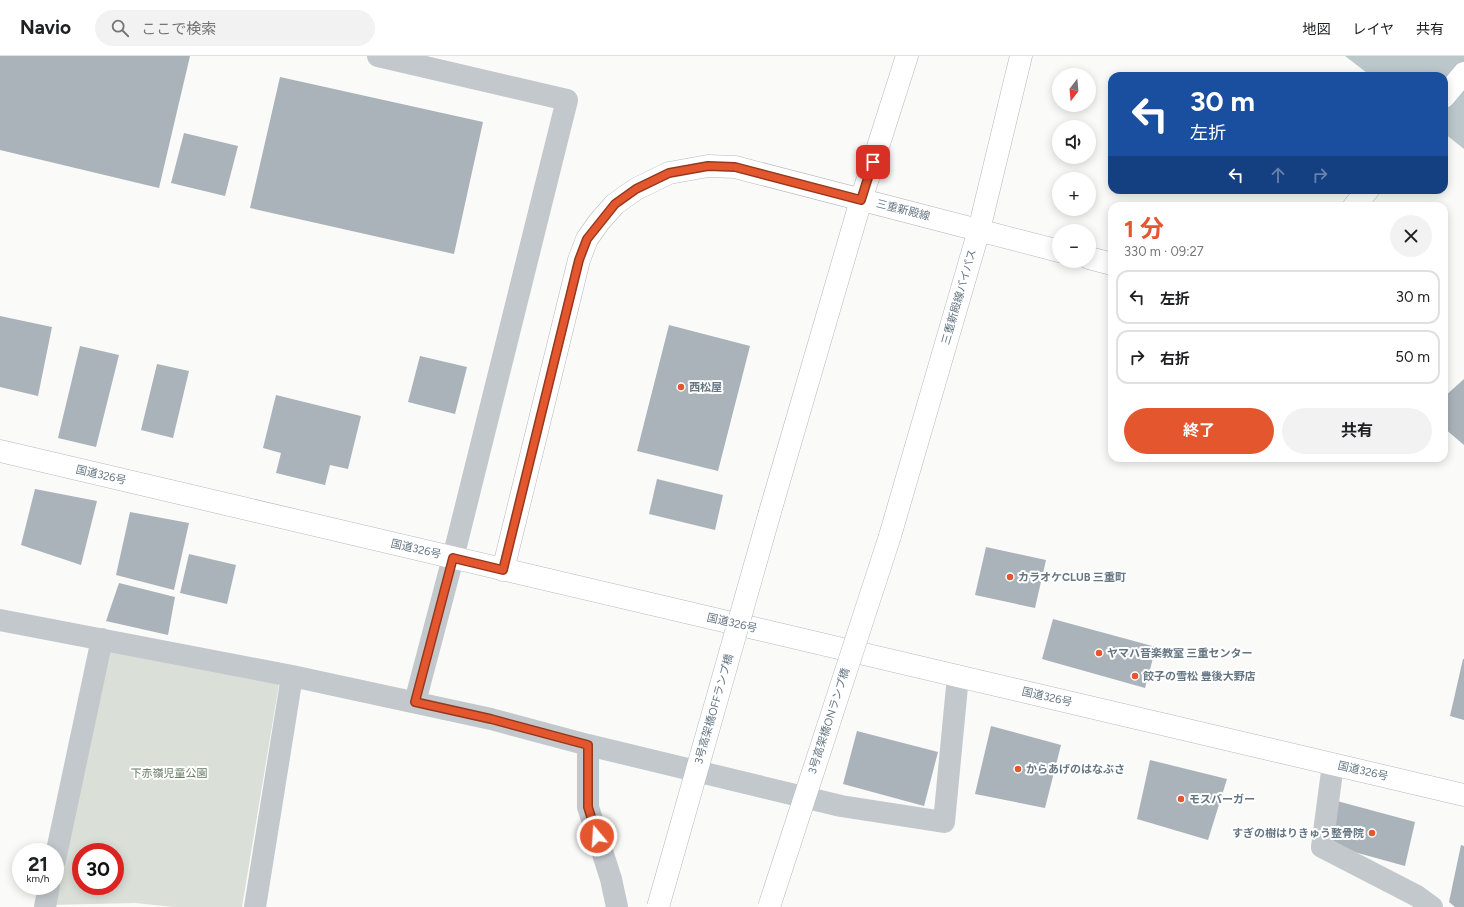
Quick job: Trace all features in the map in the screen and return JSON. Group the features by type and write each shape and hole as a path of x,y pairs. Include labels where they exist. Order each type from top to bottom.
{"main road":[{"path":"861,200 907,56"},
{"name":"三重新殿線バイパス","path":"890,536 979,230 1021,56"},
{"path":"1448,92 1464,73"},
{"name":"三重新殿線","path":"503,570 579,260 587,239 615,204 636,189 669,173 708,166 735,167 1052,248"},
{"path":"1358,202 1364,194"},
{"name":"3号高架橋OFFランプ橋","path":"658,907 770,512 861,200"},
{"path":"1096,260 1108,263"},
{"name":"国道326号","path":"0,451 1464,794"},
{"name":"3号高架橋ONランプ橋","path":"769,907 890,536"}],"street":[{"path":"378,56 567,100 453,558 415,702"},
{"path":"0,620 292,676 415,702 491,719 588,745 841,806 944,822 958,676"},
{"path":"59,843 102,639"},
{"path":"255,907 292,676"},
{"path":"588,745 588,807 611,879 617,907"},
{"path":"1333,764 1322,847 1417,896 1432,907"},
{"path":"45,907 47,895"}],"green space":[{"name":"下赤嶺児童公園","path":"97,643 279,684 242,907 174,907 135,903 49,905 52,895 64,895 64,843 60,843"}],"shaded area":[{"path":"1345,56 1464,56 1464,149 1448,136 1448,72 1366,72"}],"building":[{"path":"0,56 190,56 159,188 0,150"},
{"path":"280,77 483,122 454,254 250,208"},
{"path":"184,133 238,146 225,196 171,183"},
{"path":"0,316 52,327 38,396 0,387"},
{"path":"669,325 750,346 718,471 637,451"},
{"path":"80,346 119,355 96,447 58,438"},
{"path":"420,356 467,367 455,414 408,402"},
{"path":"157,364 189,371 173,438 141,430"},
{"path":"1464,379 1464,445 1448,431 1448,393"},
{"path":"276,395 361,416 348,469 330,465 325,485 276,473 281,453 263,448"},
{"path":"657,479 723,495 715,530 649,514"},
{"path":"35,489 97,501 81,565 21,545"},
{"path":"130,512 189,523 174,590 116,575"},
{"name":"カラオケCLUB 三重町","path":"986,547 1046,560 1035,608 975,595"},
{"path":"189,554 236,565 227,604 180,593"},
{"path":"119,583 175,597 168,635 106,621"},
{"name":"ヤマハ音楽教室 三重センター","path":"1053,619 1156,647 1145,688 1042,659"},
{"path":"1464,659 1464,720 1450,716"},
{"name":"からあげのはなぶさ","path":"991,726 1061,745 1045,808 975,794"},
{"path":"857,731 938,752 924,806 843,784"},
{"name":"モスバーガー","path":"1150,760 1227,779 1208,840 1137,819"},
{"name":"すぎの樹はりきゅう整骨院","path":"1337,801 1415,822 1405,866 1329,845"},
{"path":"1461,845 1464,846 1464,907 1455,907 1449,902"}],"place":[{"name":"西松屋","path":"681,387"},
{"name":"カラオケCLUB 三重町","path":"1010,577"},
{"name":"ヤマハ音楽教室 三重センター","path":"1099,653"},
{"name":"餃子の雪松 豊後大野店","path":"1135,676"},
{"name":"からあげのはなぶさ","path":"1018,769"},
{"name":"モスバーガー","path":"1181,799"},
{"name":"すぎの樹はりきゅう整骨院","path":"1372,833"}],"route":[{"path":"597,836 588,807 588,745 491,719 415,702 453,558 503,570 579,260 587,239 599,222 615,204 636,189 669,173 708,166 735,167 861,200 873,162"}]}
